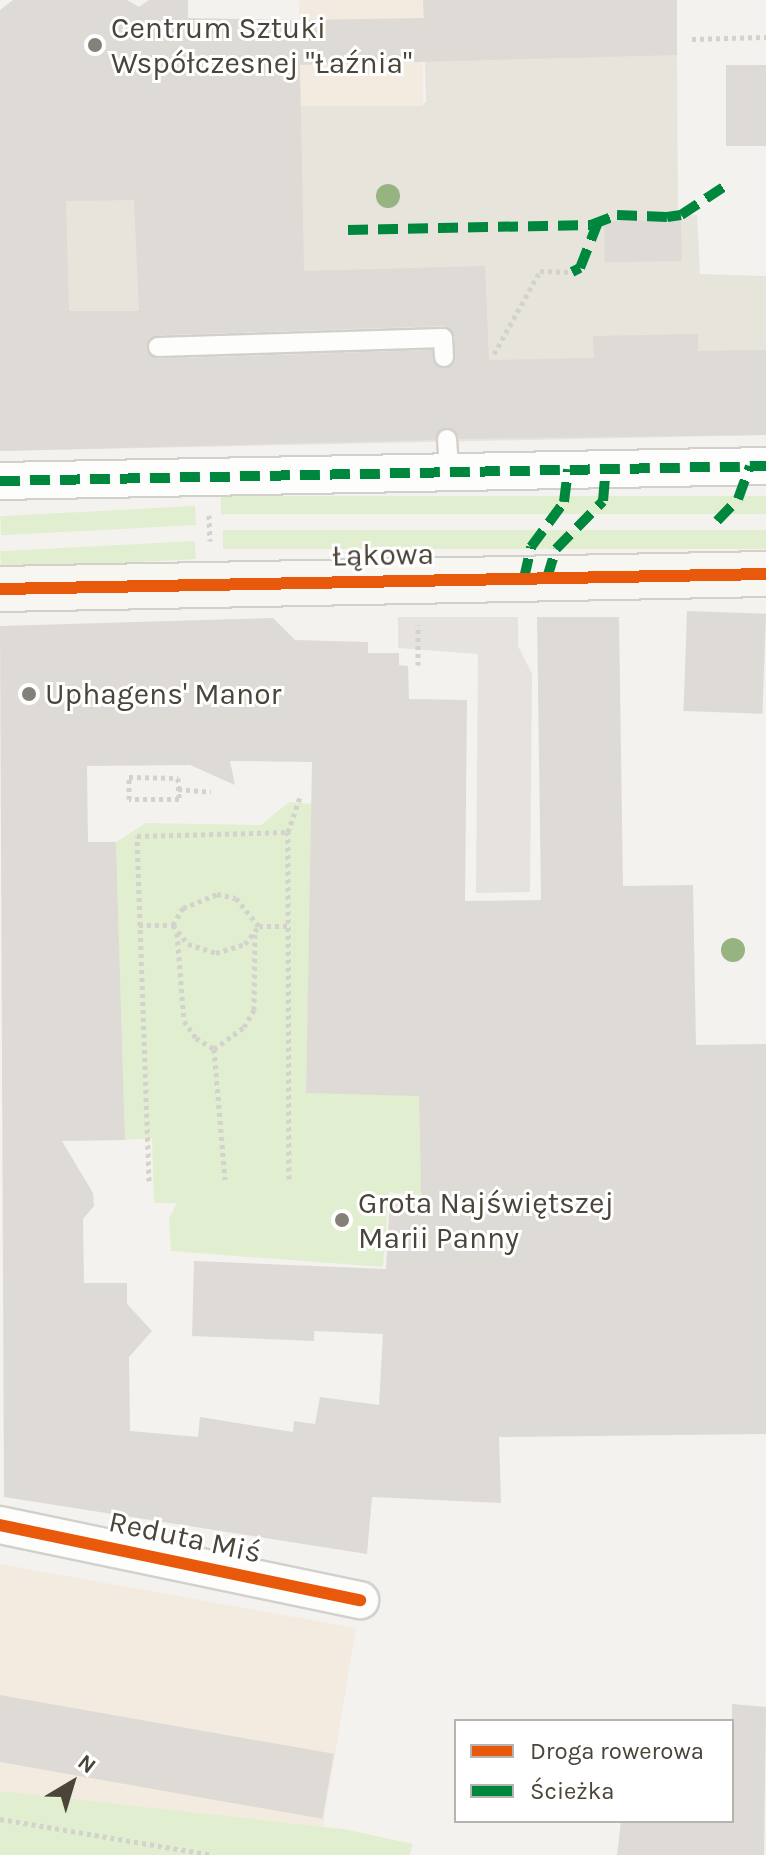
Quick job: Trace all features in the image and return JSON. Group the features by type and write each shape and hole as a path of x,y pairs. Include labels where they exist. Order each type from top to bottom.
{"street":[{"path":"0,481 207,476 448,455 766,466"},
{"name":"Łąkowa","path":"0,589 766,574"},
{"name":"Reduta Miś","path":"0,1525 360,1600"}],"lane":[{"path":"158,347 443,338 444,357"}],"path":[{"path":"692,39 766,37"},
{"path":"494,354 540,271 572,272"},
{"path":"207,476 211,584"},
{"path":"418,608 418,665"},
{"path":"129,777 178,778 178,789 179,799 129,799 129,777"},
{"path":"178,789 211,792"},
{"path":"289,1179 288,832 301,794"},
{"path":"149,1181 137,836 288,832"},
{"path":"173,925 183,908 217,894 236,898 259,926"},
{"path":"139,925 173,925"},
{"path":"173,925 188,944 216,953 245,944 259,926"},
{"path":"259,926 288,926"},
{"path":"177,933 184,1021 196,1038 214,1049"},
{"path":"214,1049 244,1027 254,1010 255,933"},
{"path":"214,1049 225,1180"},
{"path":"0,1819 213,1855"}],"shaded area":[{"path":"299,0 423,0 423,106 299,106"},
{"path":"423,0 635,0 637,55 677,55 678,215 697,215 700,274 766,276 766,435 0,451 0,113 426,103"},
{"path":"398,617 518,617 518,646 532,674 530,892 476,893 478,654 398,648"},
{"path":"0,1564 356,1628 323,1827 0,1791"}],"green space":[{"path":"221,496 766,496 766,514 221,514"},
{"path":"195,506 196,525 1,535 0,516"},
{"path":"223,530 766,530 766,549 223,549"},
{"path":"195,541 196,559 1,569 0,551"},
{"path":"289,802 312,804 306,1093 419,1094 421,1196 389,1192 383,1267 171,1251 169,1219 177,1203 154,1203 152,1138 125,1140 116,842 146,823 261,825"},
{"path":"0,1791 343,1829 413,1844 410,1855 0,1855"}],"building":[{"path":"13,0 127,0 139,7 149,0 188,0 188,18 300,20 424,18 423,0 677,0 677,55 300,65 304,271 485,266 489,360 594,358 593,336 698,334 698,351 766,350 766,435 459,439 447,427 435,440 0,451 0,10","holes":["134,200 139,311 69,311 66,201","443,326 455,337 455,362 445,369 434,364 432,350 158,359 146,348 158,335"]},
{"path":"726,65 766,65 766,146 726,146"},
{"path":"681,220 682,261 605,262 604,221"},
{"path":"687,611 766,614 762,714 684,711"},
{"path":"537,617 619,617 623,886 693,885 696,1045 766,1044 766,1434 499,1437 501,1503 372,1497 367,1554 4,1497 0,626 273,618 295,640 368,642 368,653 399,653 399,665 408,666 409,699 467,700 465,901 541,900","holes":["230,761 312,762 306,1093 419,1096 421,1197 390,1197 386,1269 194,1261 192,1336 314,1341 314,1331 383,1334 379,1405 320,1397 315,1424 294,1421 293,1432 200,1417 198,1437 130,1431 129,1357 152,1331 127,1304 127,1283 84,1283 83,1219 94,1206 93,1193 62,1141 125,1140 116,842 88,842 87,766 190,765 235,785"]},
{"path":"0,1695 334,1754 322,1819 0,1762"},
{"path":"732,1704 766,1707 764,1855 617,1855 621,1823 734,1823"}],"marked path":[{"path":"348,230 591,225 617,215 667,217 681,215 725,186"},
{"path":"572,272 580,268 598,222"},
{"path":"717,521 738,499 750,466"},
{"path":"0,481 766,466"},
{"path":"547,578 556,549 603,501 606,468"},
{"path":"524,578 531,547 564,502 568,469"}],"cycle path":[{"path":"0,589 766,574"},
{"path":"0,1525 360,1600"}],"place":[{"name":"Centrum Sztuki Współczesnej \"Łaźnia\"","path":"95,45"},
{"name":"Uphagens' Manor","path":"29,694"},
{"name":"Grota Najświętszej Marii Panny","path":"342,1220"}]}
